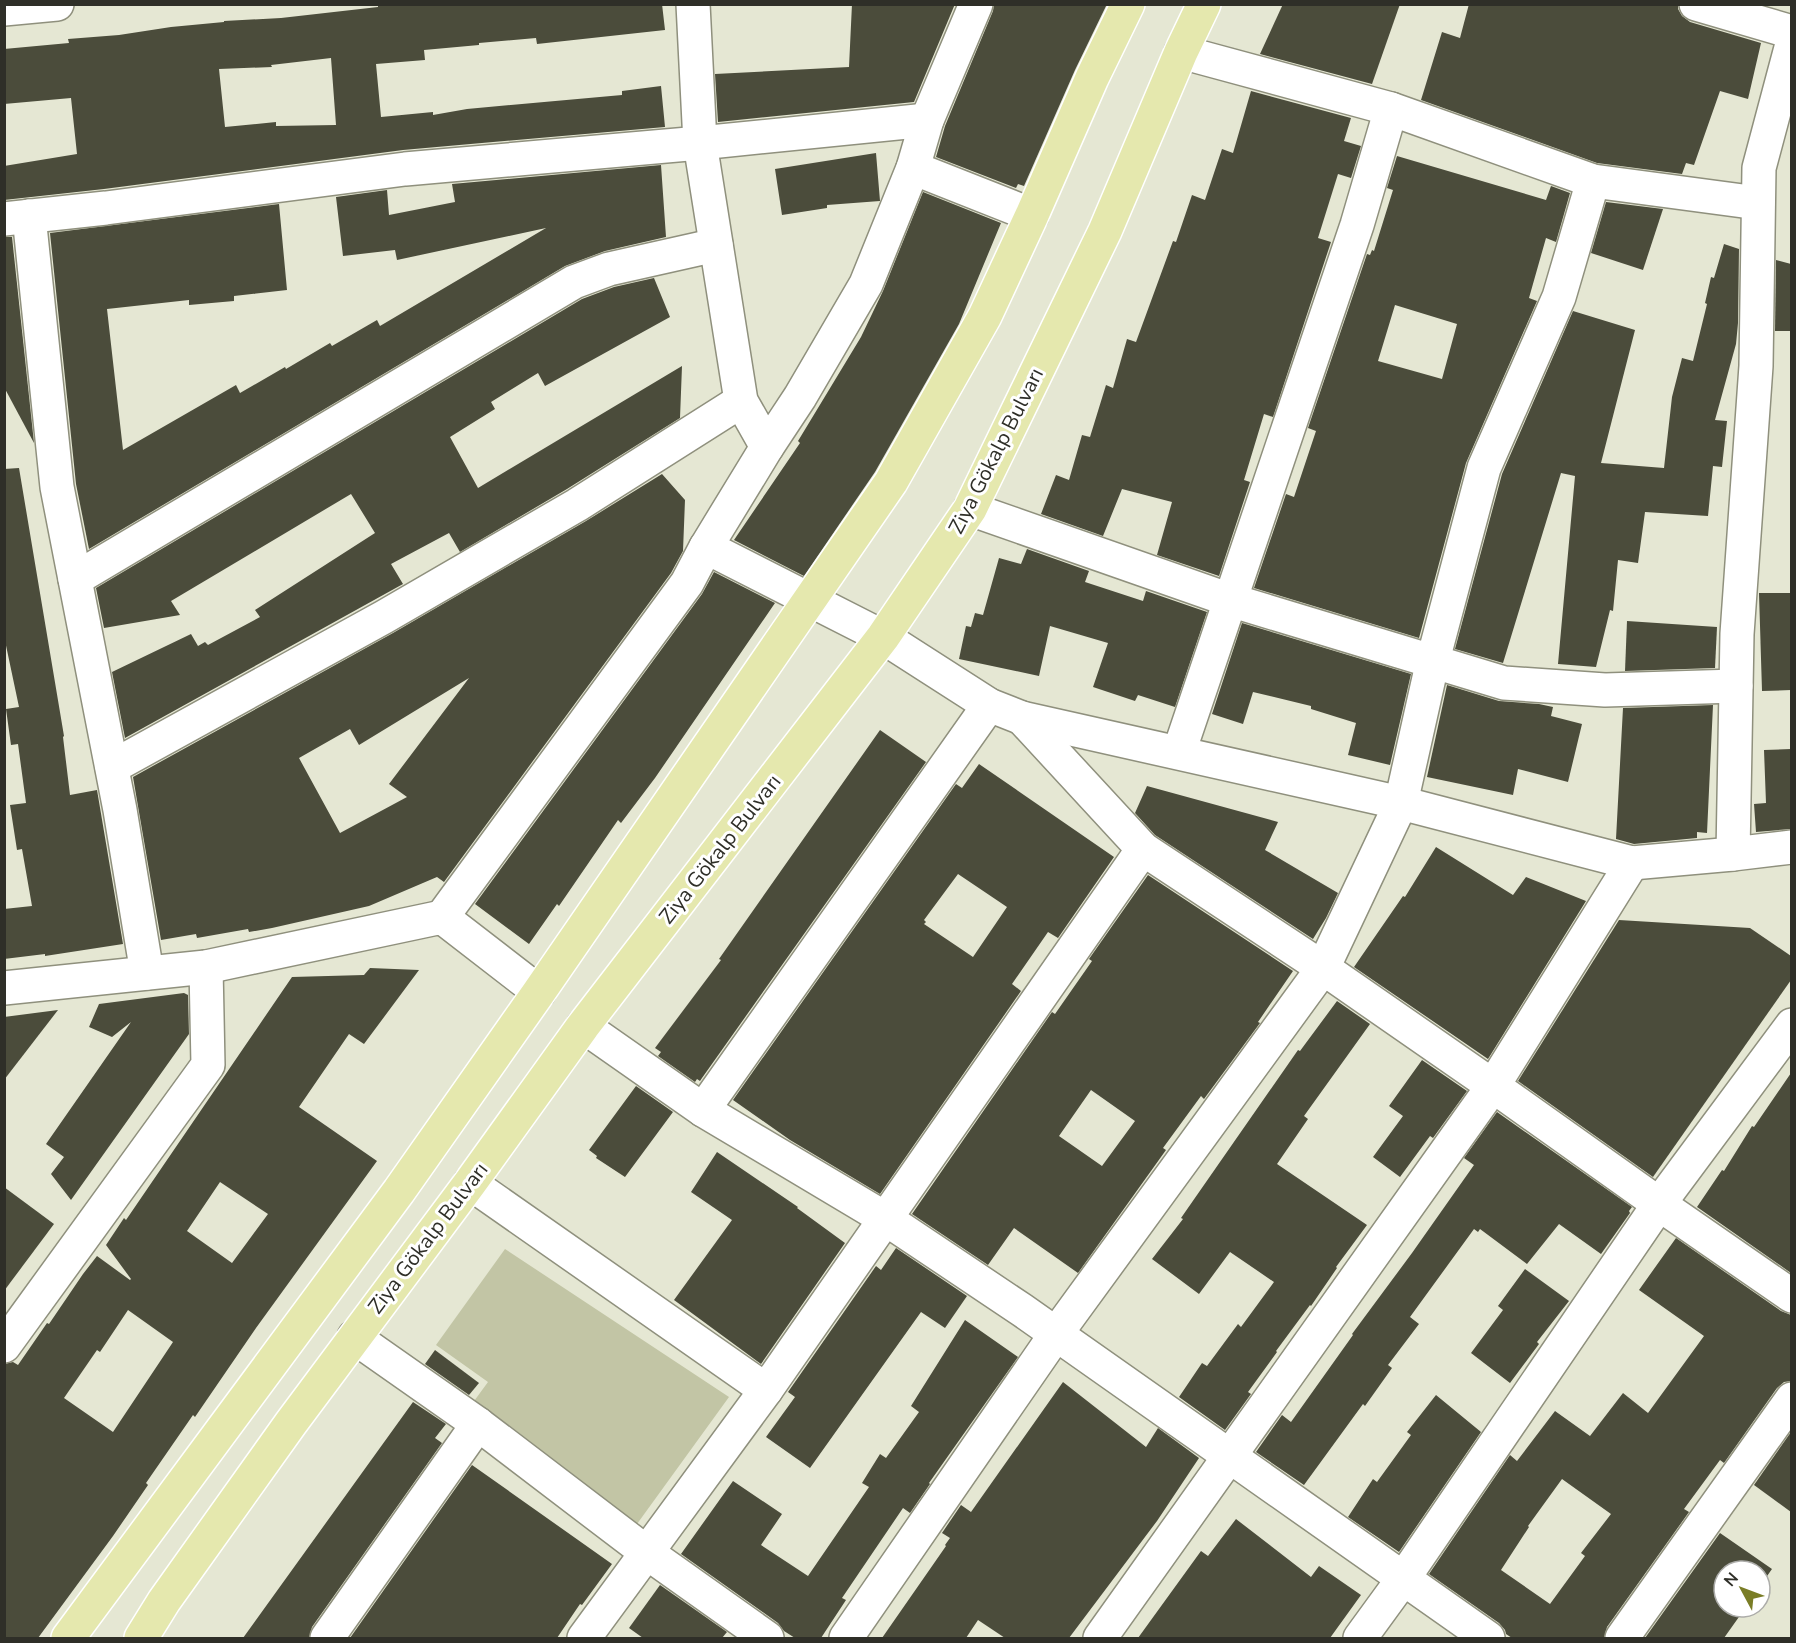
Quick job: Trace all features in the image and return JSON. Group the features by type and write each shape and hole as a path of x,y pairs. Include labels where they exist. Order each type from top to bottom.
{"main road":[{"path":"68,1638 399,1191 891,482 985,316 1092,78 1128,4"},
{"name":"Ziya Gökalp Bulvarı","path":"141,1638 164,1601 583,1026 883,638 970,509 1105,231 1181,52 1204,4"}],"street":[{"path":"4,9 57,4"},
{"path":"693,4 699,143 741,400 767,447"},
{"path":"4,988 206,967 442,917 687,583 706,547 800,397 866,284 913,168 927,120 976,4"},
{"path":"1696,4 1791,32"},
{"path":"1733,854 1737,634 1756,366 1759,168 1791,44"},
{"path":"1181,52 1391,109 1593,181 1758,203"},
{"path":"1179,752 1357,225 1391,109"},
{"path":"147,973 112,767 57,486 17,218 405,169 927,120"},
{"path":"913,168 1032,215"},
{"path":"846,1638 1056,1334 1323,968 1401,803 1433,660 1484,468 1559,297 1593,181"},
{"path":"75,579 574,282 609,269 716,245"},
{"path":"112,767 577,506 741,400"},
{"path":"970,509 1230,600 1504,682 1605,690 1736,687"},
{"path":"706,547 883,638 989,705 1022,718 1401,803 1632,863 1791,847"},
{"path":"703,1110 989,705"},
{"path":"1022,718 1143,849 1323,968 1791,1296"},
{"path":"584,1638 766,1390 1143,849"},
{"path":"1100,1638 1493,1086 1632,863"},
{"path":"442,917 539,992"},
{"path":"4,1346 208,1065 206,967"},
{"path":"1360,1638 1403,1579 1659,1204 1791,1025"},
{"path":"583,1026 703,1110 886,1219 1056,1334 1488,1638"},
{"path":"470,1183 766,1390"},
{"path":"354,1338 478,1424 646,1552 767,1638"},
{"path":"1622,1638 1791,1399"},
{"path":"327,1638 478,1424"}],"green space":[{"path":"505,1249 729,1397 637,1524 469,1408 488,1382 436,1345"}],"building":[{"path":"378,4 662,4 665,30 537,44 536,38 479,43 479,45 424,50 425,60 376,64 381,117 433,112 433,115 467,109 622,95 622,91 661,86 665,127 403,150 4,200 4,166 77,154 71,98 4,104 4,49 69,43 68,39 119,35 224,21 281,18 378,7","holes":["331,58 336,125 276,126 276,122 225,127 219,69 272,67 271,65"]},
{"path":"852,4 955,4 914,102 718,122 715,74 849,67"},
{"path":"994,4 1107,4 1024,186 1018,184 1016,188 936,157 945,126"},
{"path":"1283,4 1400,4 1372,84 1260,54"},
{"path":"1469,4 1678,4 1682,16 1690,22 1761,43 1748,99 1720,91 1694,165 1686,163 1682,174 1597,163 1421,100 1442,32 1460,38"},
{"path":"1251,91 1351,118 1344,141 1361,146 1351,178 1338,174 1318,238 1331,242 1273,417 1264,414 1244,480 1250,482 1219,576 1157,555 1172,502 1122,489 1103,536 1041,514 1056,475 1069,480 1082,435 1090,437 1106,385 1113,388 1127,339 1136,342 1192,195 1205,200 1222,149 1233,153"},
{"path":"876,153 880,201 827,205 827,208 782,215 775,169"},
{"path":"1397,156 1546,200 1551,186 1570,193 1556,242 1546,238 1529,298 1537,301 1466,463 1419,638 1254,588 1286,494 1294,497 1316,431 1308,428 1367,254 1370,255 1372,250 1374,251 1393,190 1387,188","holes":["1395,305 1457,324 1442,379 1378,361"]},
{"path":"661,165 666,237 605,251 565,266 89,549 76,484 50,233 279,204 287,290 234,296 234,301 189,305 189,300 107,309 123,450 236,385 240,393 330,343 332,346 377,320 380,326 546,228 397,260 395,250 343,256 336,197 387,190 389,215 455,202 452,184"},
{"path":"923,192 1001,223 959,324 875,472 804,576 734,540 800,443 798,441 861,337 883,291"},
{"path":"1606,202 1663,209 1643,270 1591,253"},
{"path":"4,237 12,237 34,443 4,387"},
{"path":"1724,244 1739,249 1738,323 1736,344 1715,420 1727,421 1722,467 1713,466 1708,516 1645,512 1638,563 1618,560 1613,611 1610,610 1596,667 1558,664 1575,476 1561,473 1503,663 1455,649 1502,474 1573,311 1635,330 1601,463 1664,468 1672,397 1682,358 1693,361 1711,277 1714,278"},
{"path":"1776,260 1791,264 1791,331 1775,331"},
{"path":"654,278 670,317 545,386 538,373 491,402 495,409 450,437 478,488 682,366 680,418 567,489 460,552 449,533 391,564 403,584 125,738 112,672 191,634 198,646 205,642 208,645 260,617 255,610 375,533 351,494 171,601 180,615 104,628 96,588 582,299 614,287"},
{"path":"19,468 64,736 70,795 97,790 123,944 45,956 45,954 4,959 4,909 32,906 22,849 17,850 10,805 26,803 18,744 11,745 6,709 19,707 4,636 4,469"},
{"path":"662,474 685,500 683,551 671,573 444,882 437,877 369,906 272,928 249,932 248,929 197,938 196,934 161,940 133,777 393,633","holes":["469,678 389,784 407,797 340,833 299,758 350,729 359,745"]},
{"path":"1027,549 1089,571 1085,582 1143,601 1146,591 1207,612 1175,707 1138,695 1135,701 1093,687 1108,643 1050,626 1039,676 959,659 966,626 971,627 975,613 983,615 999,558 1021,564"},
{"path":"714,572 775,603 655,778 621,823 618,820 559,906 557,904 529,944 475,904 702,594"},
{"path":"1759,593 1791,593 1791,690 1762,691"},
{"path":"1627,621 1717,627 1715,668 1625,671"},
{"path":"1242,623 1411,674 1390,765 1348,755 1356,723 1311,709 1311,706 1253,692 1243,724 1212,714"},
{"path":"1447,685 1499,701 1553,707 1551,716 1582,724 1568,782 1518,769 1513,795 1427,777"},
{"path":"1713,705 1707,833 1697,832 1697,838 1634,844 1616,839 1623,708"},
{"path":"880,730 926,762 700,1081 697,1079 695,1082 658,1056 661,1052 655,1048 721,960 719,959"},
{"path":"1791,749 1791,829 1756,832 1754,804 1766,803 1764,750"},
{"path":"979,764 1114,857 1058,938 1048,932 1012,984 1021,991 880,1194 790,1140 733,1100 956,784 962,788","holes":["958,874 1007,907 973,957 924,924 926,922 924,920"]},
{"path":"1147,786 1278,822 1265,850 1338,893 1313,939 1155,835 1135,813"},
{"path":"1436,847 1513,895 1526,877 1586,901 1488,1059 1354,967 1403,896 1405,897"},
{"path":"1148,875 1293,971 1258,1022 1260,1023 1204,1099 1201,1096 1163,1148 1166,1150 1078,1273 1014,1228 988,1265 912,1214 1052,1012 1055,1014 1092,961 1089,959","holes":["1091,1090 1135,1121 1102,1166 1059,1136"]},
{"path":"1619,920 1750,928 1791,956 1791,980 1653,1177 1518,1081"},
{"path":"370,968 419,970 364,1044 349,1034 299,1107 377,1161 256,1328 195,1417 193,1415 113,1536 38,1638 4,1638 4,1364 13,1362 18,1365 97,1256 131,1279 106,1245 124,1218 126,1220 292,977 364,975","holes":["220,1182 268,1214 232,1263 187,1231","128,1310 173,1342 113,1432 64,1398 97,1350 100,1352"]},
{"path":"184,993 188,995 189,1034 71,1200 51,1174 64,1157 46,1144 131,1022 112,1037 89,1027 99,1004"},
{"path":"1337,1001 1370,1024 1304,1116 1308,1119 1277,1164 1367,1225 1311,1306 1276,1351 1248,1392 1251,1394 1225,1430 1179,1397 1202,1363 1207,1366 1238,1324 1241,1327 1274,1282 1230,1252 1199,1294 1152,1259 1183,1219 1181,1218 1298,1050 1300,1051"},
{"path":"58,1010 4,1080 4,1017"},
{"path":"1422,1060 1467,1091 1433,1138 1430,1136 1400,1177 1373,1157 1403,1116 1389,1106"},
{"path":"1791,1073 1791,1273 1697,1207"},
{"path":"636,1086 673,1112 625,1177 596,1158 597,1156 589,1150"},
{"path":"1497,1112 1632,1207 1630,1213 1601,1254 1559,1224 1527,1264 1480,1229 1478,1232 1474,1229 1410,1317 1419,1324 1388,1365 1392,1368 1304,1485 1256,1452 1282,1415 1291,1422 1412,1253 1474,1165 1464,1158"},
{"path":"717,1152 798,1207 845,1243 761,1364 674,1300 732,1220 691,1192"},
{"path":"4,1187 54,1224 4,1291"},
{"path":"1676,1238 1781,1311 1791,1315 1791,1381 1784,1382 1777,1388 1724,1463 1720,1460 1684,1509 1689,1512 1607,1627 1604,1638 1512,1638 1506,1634 1499,1623 1429,1574 1510,1455 1517,1461 1555,1411 1590,1436 1623,1393 1648,1413 1704,1336 1639,1290","holes":["1562,1479 1611,1514 1581,1553 1585,1556 1550,1604 1501,1570 1528,1526"]},
{"path":"896,1248 967,1296 945,1328 921,1312 810,1468 766,1437 795,1397 788,1392 876,1266 881,1270"},
{"path":"1525,1269 1569,1301 1537,1342 1539,1344 1510,1383 1471,1353 1503,1310 1498,1306"},
{"path":"965,1320 1018,1357 910,1513 903,1508 842,1598 846,1600 821,1638 795,1638 784,1631 778,1623 681,1554 733,1481 782,1514 761,1545 808,1576 869,1487 862,1483 880,1454 886,1458 919,1412 911,1406"},
{"path":"435,1350 479,1383 469,1395 425,1364"},
{"path":"1063,1382 1146,1447 1158,1428 1199,1458 1157,1521 1069,1638 1005,1638 978,1620 966,1638 882,1638 946,1546 950,1538 942,1533 961,1505 971,1512"},
{"path":"1436,1395 1481,1432 1399,1552 1348,1517 1373,1479 1377,1482 1411,1435 1407,1432"},
{"path":"413,1402 446,1424 435,1438 442,1443 312,1627 309,1638 243,1638"},
{"path":"1791,1432 1791,1512 1754,1485"},
{"path":"472,1465 612,1564 582,1605 580,1604 557,1638 350,1638"},
{"path":"1236,1519 1311,1577 1319,1566 1361,1595 1330,1638 1138,1638 1201,1551 1208,1556"},
{"path":"1720,1533 1758,1559 1712,1559 1712,1619 1737,1619 1724,1638 1645,1638"},
{"path":"660,1585 727,1632 722,1638 643,1638 629,1628"}]}
